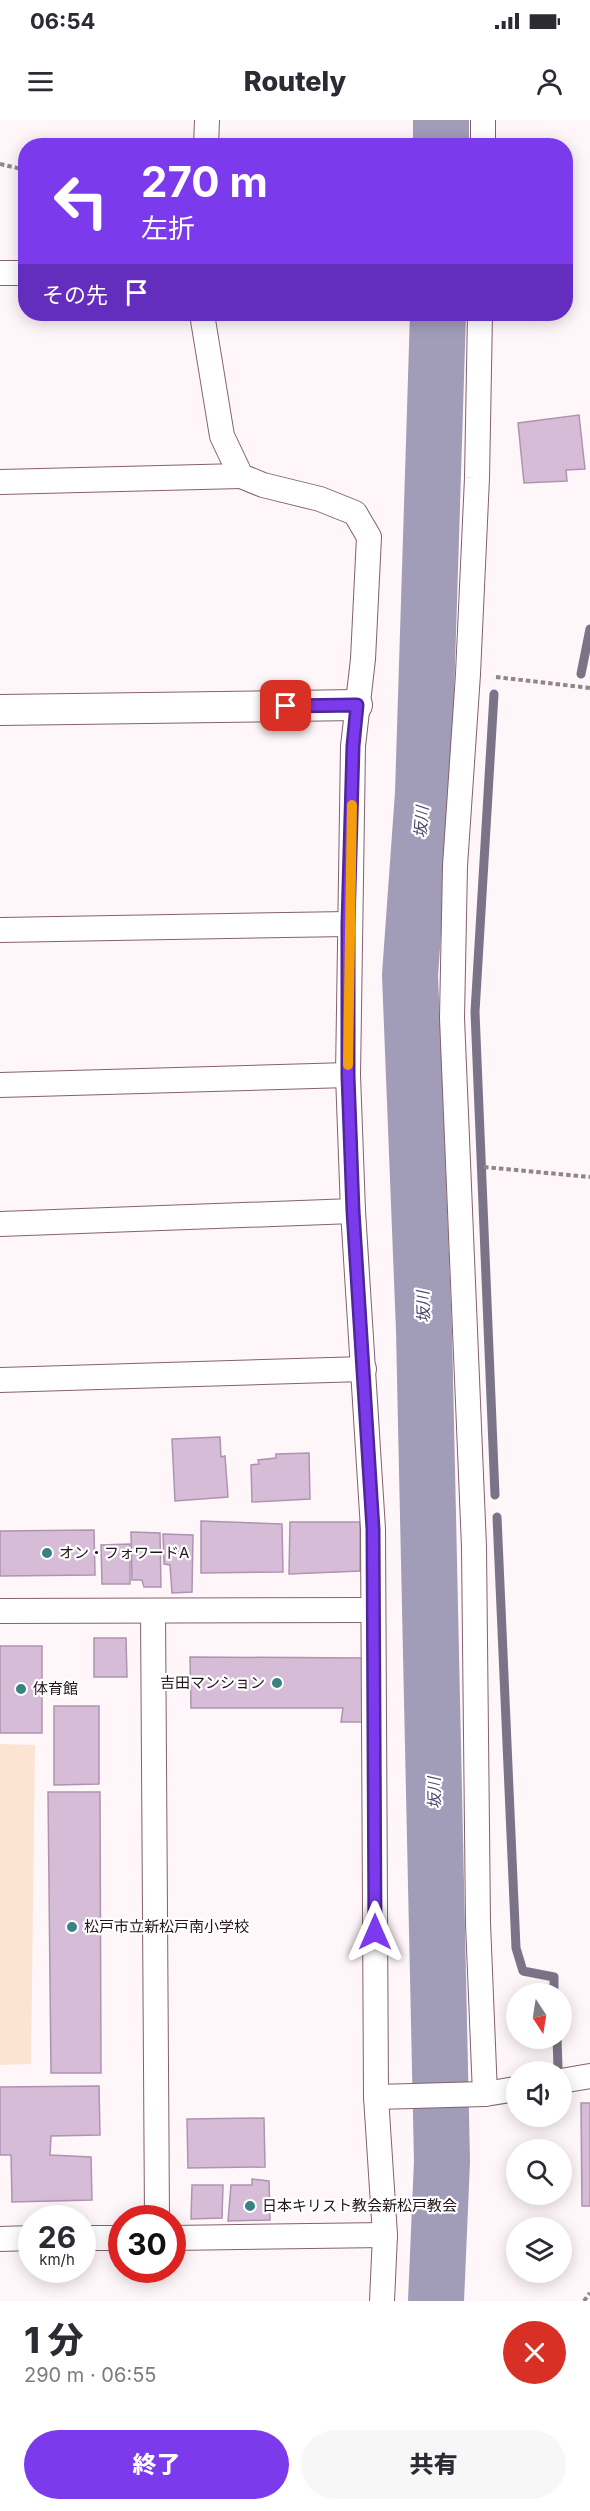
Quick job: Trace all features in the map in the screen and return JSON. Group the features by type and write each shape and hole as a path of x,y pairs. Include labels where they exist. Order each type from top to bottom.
{"street":[{"path":"206,138 207,120"},
{"path":"483,120 483,138"},
{"path":"0,273 18,273"},
{"path":"203,321 222,436 241,476"},
{"path":"480,321 477,478 468,674 455,866 452,1018 460,1164 474,1547 480,2094"},
{"path":"0,482 241,476 263,485 320,499 355,513 369,537 363,659 353,746 348,924 348,1076 353,1211 373,1529 384,2097 385,2235 382,2301"},
{"path":"0,710 357,705"},
{"path":"0,930 348,924"},
{"path":"0,1085 348,1076"},
{"path":"0,1224 353,1211"},
{"path":"0,1380 364,1369"},
{"path":"0,1611 374,1610"},
{"path":"153,1611 158,2205"},
{"path":"572,2079 590,2076"},
{"path":"384,2097 480,2094 506,2090"},
{"path":"186,2238 385,2235"},
{"path":"0,2239 18,2238"}],"path":[{"path":"0,164 18,168"},
{"path":"468,674 590,688"},
{"path":"460,1164 590,1177"},
{"path":"584,2301 590,2293"}],"shaded area":[{"path":"0,1744 35,1745 31,2064 0,2065"}],"building":[{"path":"579,415 585,469 566,470 567,481 524,483 518,423"},
{"path":"220,1437 221,1457 225,1456 228,1497 175,1501 172,1439"},
{"path":"309,1453 310,1499 252,1502 251,1465 259,1464 258,1460 276,1458 276,1454"},
{"path":"201,1521 282,1524 283,1572 201,1573"},
{"path":"290,1522 360,1522 360,1571 289,1574"},
{"name":"オン・フォワードA","path":"94,1530 95,1575 0,1576 0,1531"},
{"path":"131,1532 160,1533 161,1587 144,1587 142,1580 132,1580"},
{"path":"163,1534 193,1535 192,1592 172,1593 170,1565 164,1564"},
{"path":"130,1544 130,1584 102,1584 101,1545"},
{"path":"94,1638 126,1638 127,1677 94,1677"},
{"name":"体育館","path":"0,1646 42,1646 42,1733 0,1733"},
{"name":"吉田マンション","path":"190,1657 364,1658 363,1722 341,1722 343,1708 191,1708"},
{"path":"54,1706 99,1706 99,1784 54,1785"},
{"path":"48,1792 100,1792 101,2073 51,2073"},
{"path":"99,2086 100,2135 51,2136 50,2155 91,2157 92,2200 12,2202 11,2155 0,2155 0,2087"},
{"path":"581,2103 590,2103 590,2206 582,2206"},
{"path":"264,2118 265,2167 188,2168 187,2119"},
{"path":"252,2179 269,2181 270,2220 228,2221 231,2185 252,2185"},
{"path":"192,2185 223,2185 222,2218 191,2219"}],"waterway":[{"name":"坂川","path":"441,120 441,138"},
{"name":"坂川","path":"436,2301 442,2161 424,1331 410,975 423,793 438,321"},
{"path":"581,674 590,629"},
{"path":"494,694 475,1012 495,1495"},
{"path":"497,1517 516,1948 523,1971 554,1977 554,1983"},
{"path":"557,2049 558,2061"}],"slow traffic":[{"path":"348,1065 348,924 352,805"}],"place":[{"name":"オン・フォワードA","path":"47,1553"},
{"name":"吉田マンション","path":"277,1683"},
{"name":"体育館","path":"21,1689"},
{"name":"松戸市立新松戸南小学校","path":"72,1927"},
{"name":"日本キリスト教会新松戸教会","path":"250,2206"}],"route":[{"path":"286,706 357,705 353,746 348,924 348,1076 353,1211 373,1529 375,1932"}]}
